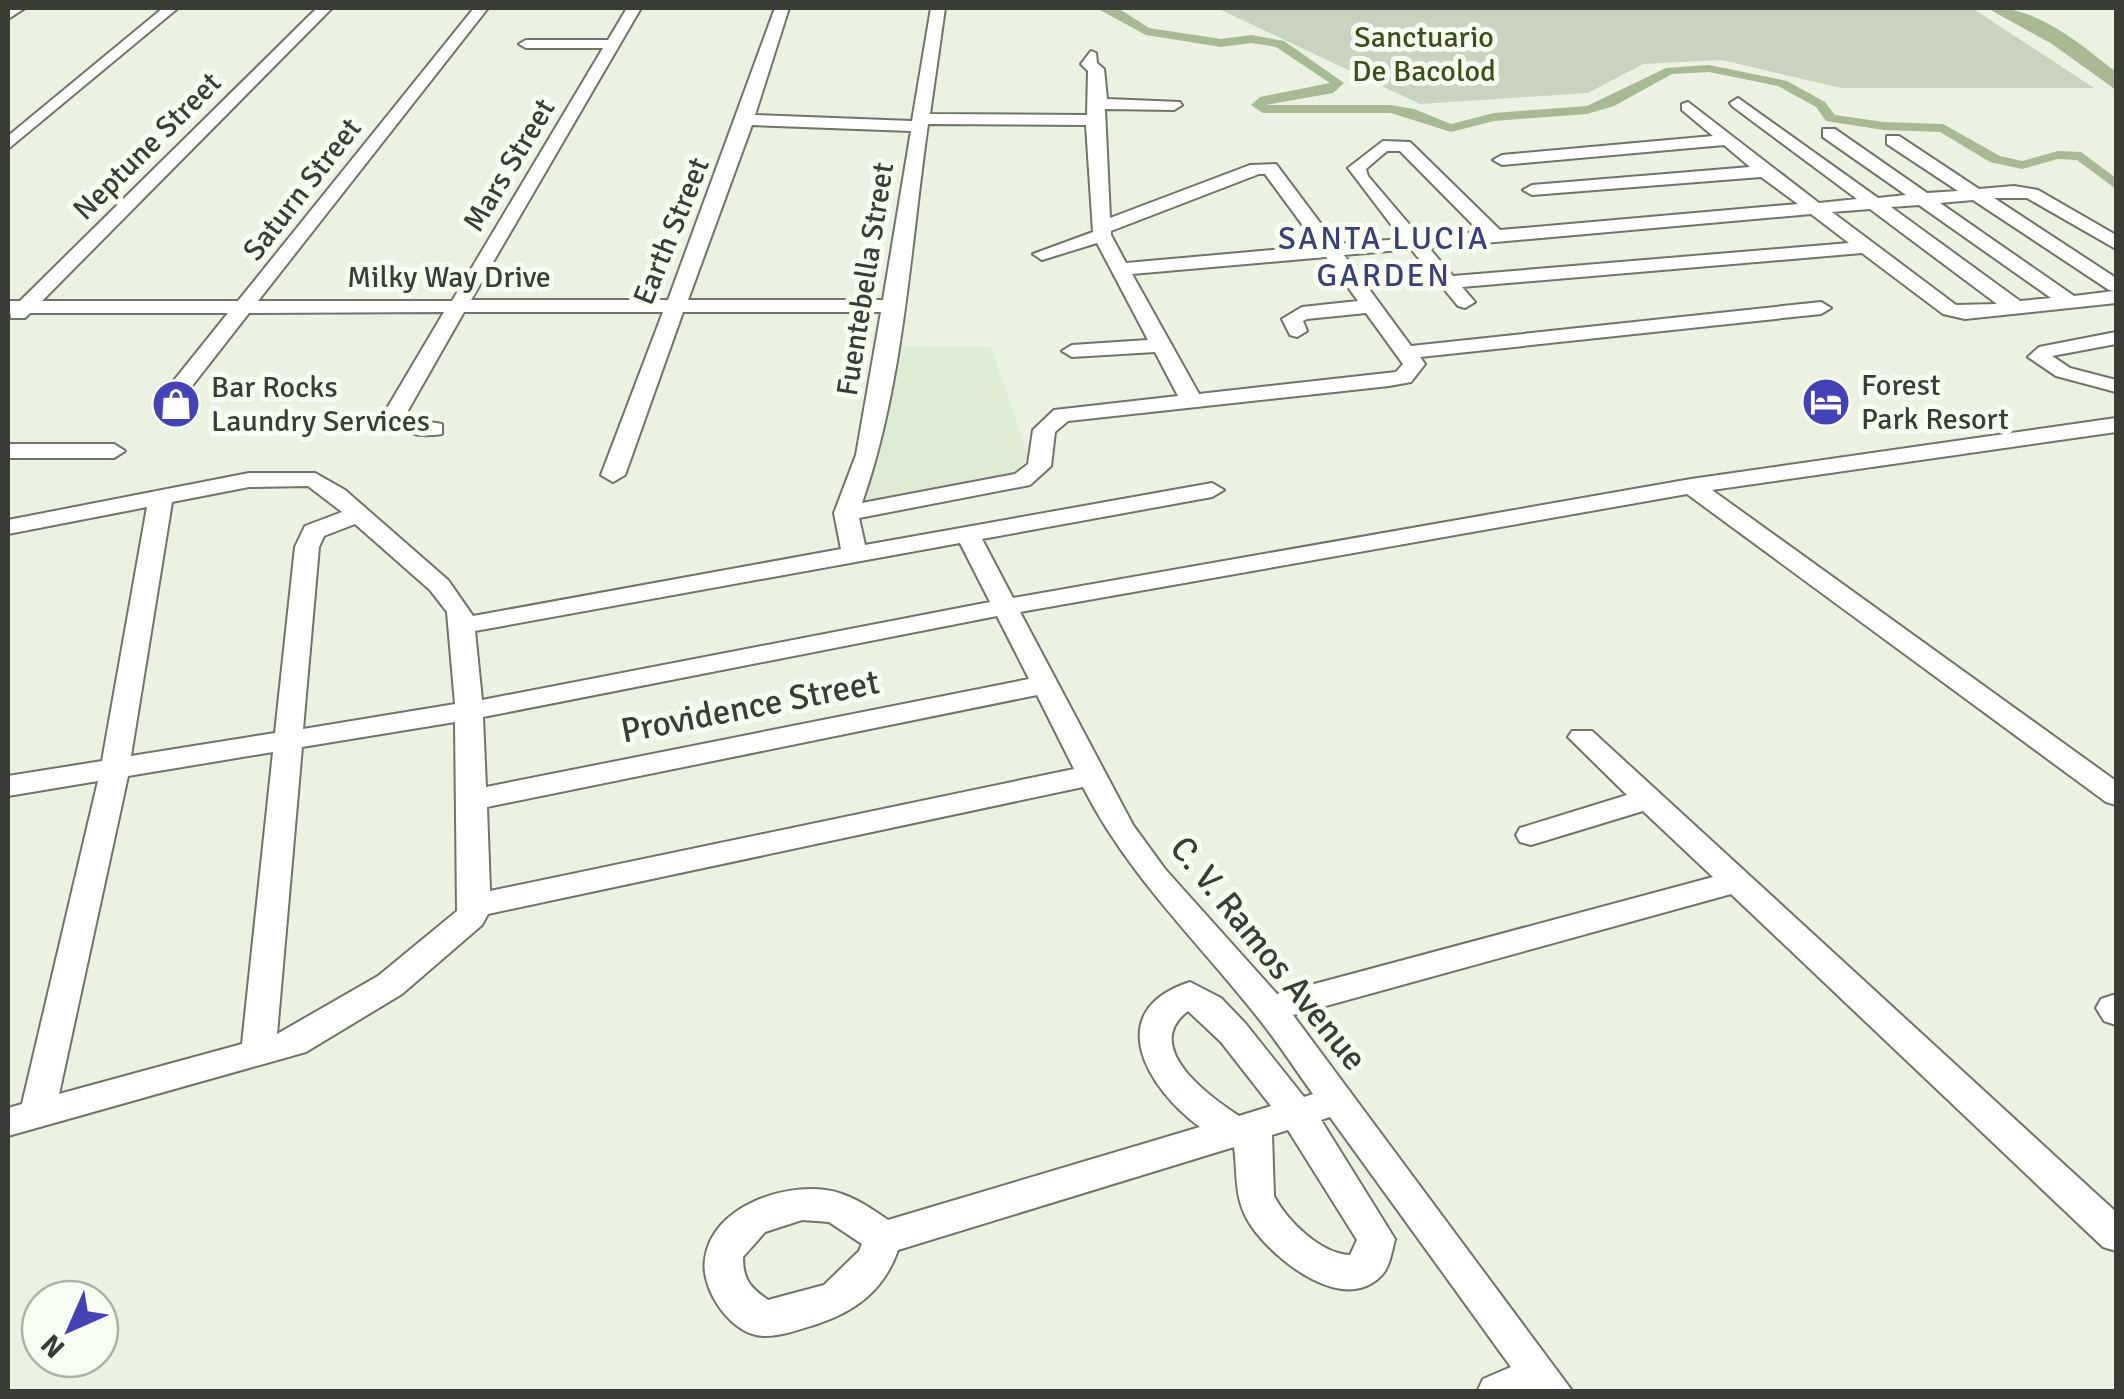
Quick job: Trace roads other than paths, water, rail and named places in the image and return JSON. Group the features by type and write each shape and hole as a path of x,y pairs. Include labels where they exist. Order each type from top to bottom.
{"street":[{"path":"8,15 18,8"},
{"path":"8,144 171,8"},
{"name":"Neptune Street","path":"8,324 16,307 325,8"},
{"name":"Saturn Street","path":"166,404 481,8"},
{"name":"Mars Street","path":"434,429 404,425 394,415 634,8"},
{"name":"Earth Street","path":"613,476 672,307 748,120 782,8"},
{"name":"Fuentebella Street","path":"846,514 867,455 938,8"},
{"path":"526,44 614,44"},
{"path":"1091,56 1088,64 1097,71 1101,231 1190,398"},
{"path":"1738,103 2016,308"},
{"path":"748,120 920,123 1174,104"},
{"path":"1688,107 1765,171 1950,310 1964,314 2116,297"},
{"path":"8,122 35,121"},
{"path":"1829,133 2070,302"},
{"path":"1729,140 1495,154 1554,209 1815,207 1977,194 2032,194 2116,244"},
{"path":"1893,140 2116,286"},
{"path":"1464,302 1357,172 1361,163 1389,144 1410,150 1494,235"},
{"path":"855,556 846,514 1022,480 1040,466 1044,430 1062,415 1190,398 1389,380 1410,371 1414,364 1270,168 1256,169 1042,254"},
{"path":"1119,269 1494,235 1554,209 1765,171"},
{"path":"1447,282 1869,247"},
{"path":"699,288 891,297"},
{"name":"Milky Way Drive","path":"16,307 672,307 891,297"},
{"path":"1298,330 1292,319 1302,313 1373,306"},
{"path":"1408,352 1821,308"},
{"path":"2116,338 2046,350 2038,357 2063,372 2116,386"},
{"path":"1072,351 1161,345"},
{"path":"8,786 469,711 1004,607 1691,486 2116,425"},
{"path":"8,450 114,451"},
{"path":"8,529 249,480 315,480 360,514 451,596 464,626 475,905 471,917 442,944 366,1001 294,1043 8,1122"},
{"path":"1691,486 2116,795"},
{"path":"464,626 1212,490"},
{"path":"37,1114 115,769 162,496"},
{"path":"258,1054 307,546 314,531 360,514"},
{"name":"C. V. Ramos Avenue","path":"969,537 1042,686 1120,830 1154,877 1270,1009 1547,1383"},
{"name":"Providence Street","path":"472,800 1042,686"},
{"path":"1582,738 2116,1236"},
{"path":"475,905 1092,775"},
{"path":"1531,835 1648,800"},
{"path":"1270,1009 1736,882"},
{"path":"1190,995 1212,1006 1294,1115 1376,1239 1375,1257 1366,1268 1350,1274 1333,1270 1272,1226 1252,1186 1247,1131 1190,1100 1160,1060 1158,1027 1175,1001 1190,995"},
{"path":"883,1238 1337,1101"},
{"path":"1497,1392 1547,1383"}],"waterway":[{"path":"1102,8 1117,12 1146,31 1221,43 1251,39 1280,44 1338,83 1328,90 1265,100 1258,105 1263,109 1391,109 1451,128 1494,117 1599,107 1670,71 1734,71 1782,83 1803,93 1820,104 1831,118 1884,126 1943,128 1995,159 2022,165 2058,155 2081,156 2116,185"},
{"path":"1997,8 2060,39 2116,83"}],"place":[{"name":"Forest Park Resort","path":"1826,402"},
{"name":"Bar Rocks Laundry Services","path":"176,404"}],"district":[{"name":"SANTA LUCIA GARDEN","path":"1384,256"}],"park label":[{"name":"Sanctuario De Bacolod","path":"1424,54"}]}
